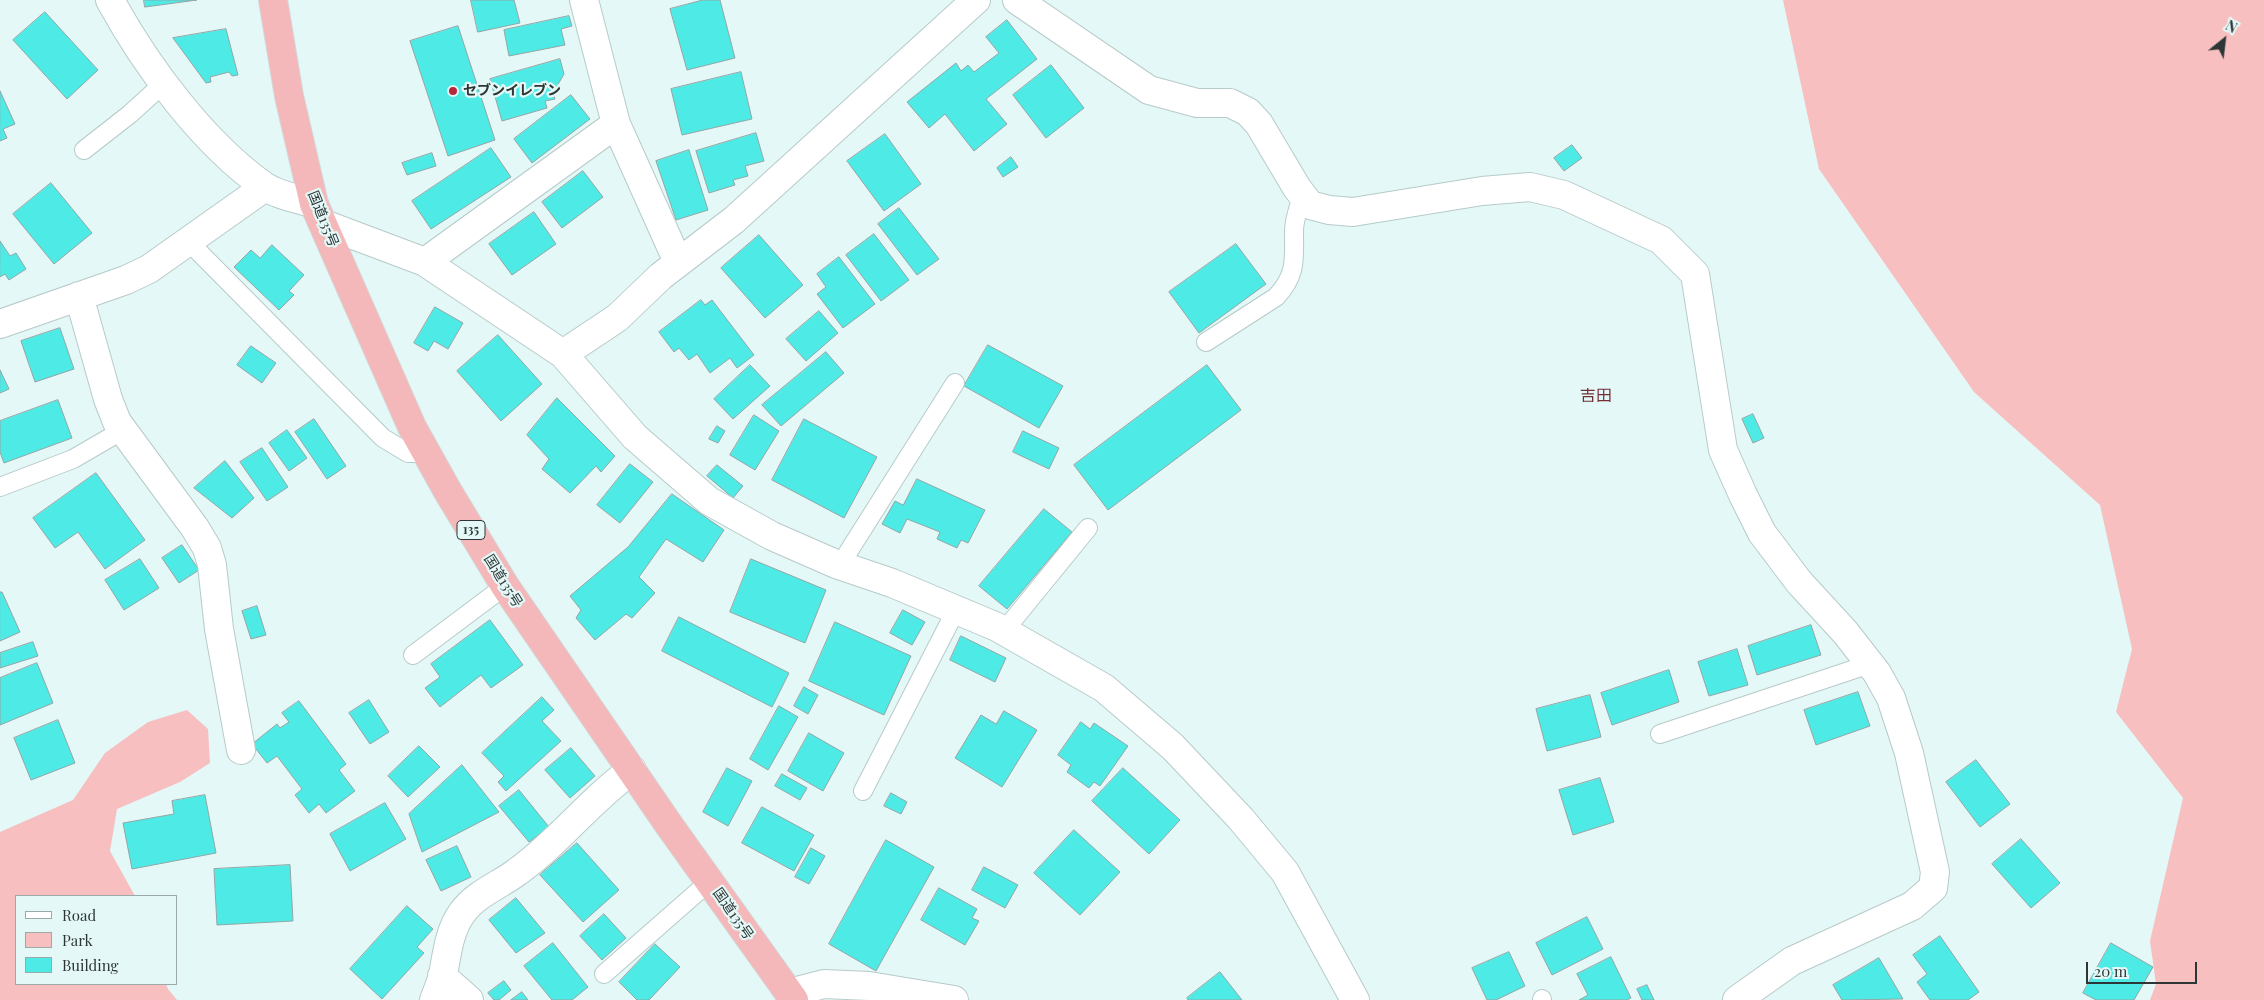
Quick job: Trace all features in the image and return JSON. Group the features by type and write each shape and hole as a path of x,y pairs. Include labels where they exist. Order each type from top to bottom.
{"highway":[{"name":"国道135号","path":"273,0 289,96 319,214 412,427 506,586 632,770 791,996"}],"street":[{"path":"110,0 162,84 223,151 265,188 426,262 563,354 635,437 709,501 772,536 840,565 892,583 1004,631 1104,688 1173,747 1241,819 1285,872 1355,1000"},
{"path":"584,0 616,124 678,262"},
{"path":"563,354 617,318 678,262 734,220 976,0"},
{"path":"1017,0 1149,90 1197,103 1230,104 1248,112 1260,124 1302,196 1310,204 1329,210 1353,212 1482,191 1530,187 1564,195 1660,240 1694,274 1723,450 1762,533 1799,582 1845,632 1870,664 1891,698 1908,753 1935,872 1933,888 1912,906 1792,960 1737,1000"},
{"path":"426,262 616,124"},
{"path":"0,324 126,280 149,269 265,188"},
{"path":"80,296 108,399 117,422 195,528 207,548 212,566 219,629 241,750"},
{"path":"469,1000 438,988 448,944 462,913 474,900 518,872 575,823 615,782 632,770"},
{"path":"791,996 824,984 869,986 954,1000"}],"lane":[{"path":"84,150 130,114 162,84"},
{"path":"1206,342 1276,297 1285,288 1292,272 1296,250 1294,229 1302,196"},
{"path":"188,241 384,438 408,453 427,454"},
{"path":"840,565 955,383"},
{"path":"0,486 73,459 123,430"},
{"path":"1004,631 1088,528"},
{"path":"414,654 506,586"},
{"path":"863,791 956,610"},
{"path":"1660,734 1870,664"},
{"path":"604,974 710,881"}],"green space":[{"path":"1783,0 2264,0 2264,1000 2150,1000 2156,984 2150,941 2183,798 2116,712 2132,649 2100,505 1974,392 1819,169"},
{"path":"187,710 208,729 210,763 180,782 117,809 110,851 134,895 15,895 15,985 166,985 177,1000 0,1000 0,832 73,800 105,753 148,722"}],"building":[{"path":"144,0 197,0 145,7"},
{"path":"471,0 514,0 520,23 478,32"},
{"path":"703,0 720,0 735,58 687,70 670,9"},
{"path":"45,12 98,70 67,99 13,40"},
{"path":"569,16 572,26 561,29 565,45 509,56 504,30"},
{"path":"1007,20 1037,59 986,99 1007,124 974,151 945,114 929,128 907,102 956,63 961,71 968,65 974,72 999,53 986,37"},
{"name":"セブンイレブン","path":"458,26 495,140 448,156 410,41"},
{"path":"226,29 238,75 232,76 229,72 210,77 211,82 206,83 173,38"},
{"path":"560,59 564,74 553,93 555,99 545,101 547,108 502,121 490,79"},
{"path":"1051,65 1084,108 1046,138 1013,95"},
{"path":"741,72 752,119 682,135 671,89"},
{"path":"0,91 15,124 3,129 7,138 0,141"},
{"path":"571,95 590,119 532,163 514,139"},
{"path":"756,133 764,161 745,166 748,176 733,180 735,185 709,193 696,151"},
{"path":"885,134 921,184 884,211 847,161"},
{"path":"1572,145 1582,158 1564,171 1554,158"},
{"path":"491,148 511,177 431,229 412,201"},
{"path":"689,150 708,210 676,220 656,161"},
{"path":"432,153 436,166 407,175 402,163"},
{"path":"1011,157 1018,167 1003,177 997,168"},
{"path":"583,171 603,197 562,228 542,202"},
{"path":"51,183 92,233 54,264 13,214"},
{"path":"899,208 939,259 917,275 878,224"},
{"path":"534,212 556,244 512,275 489,244"},
{"path":"874,234 909,280 881,301 846,255"},
{"path":"759,235 803,285 765,318 721,268"},
{"path":"0,241 10,256 16,253 26,269 9,280 5,274 0,277"},
{"path":"1236,244 1266,284 1199,333 1169,292"},
{"path":"272,245 304,275 289,291 294,295 279,310 234,267 251,250 260,258"},
{"path":"839,257 875,304 843,328 817,294 826,287 817,274"},
{"path":"701,300 705,305 712,300 754,355 737,368 730,358 710,373 697,354 689,360 679,348 674,352 659,332"},
{"path":"435,307 463,323 448,349 434,341 428,351 414,343"},
{"path":"819,311 838,333 806,361 786,339"},
{"path":"60,328 74,369 35,382 21,341"},
{"path":"498,335 542,384 501,421 457,371"},
{"path":"988,345 1063,386 1039,428 964,386"},
{"path":"251,346 276,363 262,383 237,365"},
{"path":"826,352 844,373 781,426 762,405"},
{"path":"750,365 770,386 733,419 714,399"},
{"path":"1207,365 1241,410 1108,510 1074,465"},
{"path":"0,370 9,389 0,393"},
{"path":"557,398 615,456 601,472 596,466 570,493 542,469 549,459 527,435"},
{"path":"58,400 72,438 4,463 0,452 0,421"},
{"path":"1753,414 1764,438 1753,443 1742,419"},
{"path":"754,415 779,431 755,470 730,455"},
{"path":"314,419 346,466 327,479 295,432"},
{"path":"804,419 877,457 844,518 772,480"},
{"path":"717,426 725,431 718,443 709,439"},
{"path":"287,430 307,458 289,471 269,443"},
{"path":"1023,431 1059,448 1049,469 1013,452"},
{"path":"262,448 288,487 267,501 240,462"},
{"path":"225,461 254,498 232,518 194,488"},
{"path":"630,464 653,482 620,523 597,505"},
{"path":"717,465 743,486 733,498 707,476"},
{"path":"96,473 145,540 105,569 78,532 55,548 33,518"},
{"path":"917,479 985,510 968,543 961,540 957,548 937,539 940,532 907,519 900,533 882,524 895,501 903,505"},
{"path":"672,494 724,530 703,562 666,539 639,577 655,593 632,618 626,614 595,640 576,618 581,610 570,596 628,547"},
{"path":"1044,509 1072,532 1007,609 979,586"},
{"path":"182,545 199,570 179,583 162,558"},
{"path":"140,559 159,588 124,610 105,580"},
{"path":"751,559 826,590 805,643 730,612"},
{"path":"0,592 2,592 20,632 0,641"},
{"path":"257,606 266,635 251,639 242,611"},
{"path":"903,610 925,622 912,645 890,633"},
{"path":"679,617 789,673 772,707 662,651"},
{"path":"490,620 523,665 491,688 481,675 440,707 425,688 440,677 431,664"},
{"path":"835,622 911,656 884,715 809,681"},
{"path":"1811,625 1821,655 1757,675 1748,646"},
{"path":"961,636 1006,658 995,682 950,660"},
{"path":"33,642 38,656 0,668 0,653"},
{"path":"1737,649 1748,685 1709,696 1698,662"},
{"path":"37,663 53,703 0,725 0,678"},
{"path":"1669,670 1679,702 1612,725 1601,693"},
{"path":"804,687 818,695 808,714 794,706"},
{"path":"1858,692 1870,726 1816,745 1804,710"},
{"path":"1590,695 1601,737 1547,751 1536,709"},
{"path":"542,697 554,710 542,721 561,741 506,791 498,782 504,776 482,753"},
{"path":"369,700 389,732 370,744 349,713"},
{"path":"299,701 346,764 339,770 355,791 326,813 319,804 309,813 295,795 302,789 277,756 267,763 252,744 277,724 280,728 289,722 282,713"},
{"path":"779,706 798,717 768,770 750,759"},
{"path":"1004,711 1037,730 1002,787 955,758 981,715 996,724"},
{"path":"58,720 75,763 31,780 14,738"},
{"path":"1081,722 1090,729 1094,723 1128,746 1100,786 1094,782 1089,788 1067,772 1071,765 1058,755"},
{"path":"809,733 844,753 823,791 788,771"},
{"path":"419,746 440,767 408,797 388,776"},
{"path":"571,748 595,776 570,798 545,770"},
{"path":"1976,760 2010,804 1980,827 1946,782"},
{"path":"462,765 499,812 422,852 409,814"},
{"path":"727,768 752,781 728,826 703,812"},
{"path":"1123,768 1180,820 1149,854 1092,801"},
{"path":"782,774 807,788 800,800 775,786"},
{"path":"1600,778 1614,822 1573,835 1559,790"},
{"path":"519,790 549,827 529,842 499,806"},
{"path":"891,793 907,802 901,814 884,806"},
{"path":"205,795 216,853 132,869 123,823 174,814 172,801"},
{"path":"385,803 406,839 350,871 330,834"},
{"path":"762,807 814,835 794,871 742,843"},
{"path":"1074,830 1120,872 1080,915 1034,873"},
{"path":"2021,839 2060,883 2031,908 1992,864"},
{"path":"886,840 934,867 876,971 829,944"},
{"path":"577,843 619,890 583,922 540,875"},
{"path":"457,846 471,877 441,891 426,860"},
{"path":"811,848 825,856 809,884 795,877"},
{"path":"290,865 293,921 217,925 214,869"},
{"path":"984,867 1018,885 1005,908 972,890"},
{"path":"939,888 977,909 972,918 979,921 965,945 921,920"},
{"path":"516,898 545,933 516,953 489,920"},
{"path":"407,906 433,929 417,947 424,953 382,999 350,969"},
{"path":"604,914 626,938 602,960 580,936"},
{"path":"1587,917 1603,949 1552,975 1536,943"},
{"path":"1940,936 1979,992 1968,1000 1930,1000 1917,982 1927,974 1913,955"},
{"path":"553,943 588,987 572,1000 552,1000 524,966"},
{"path":"2111,943 2153,967 2134,1000 2096,1000 2083,993"},
{"path":"655,944 680,967 649,1000 637,1000 619,982"},
{"path":"1509,952 1525,986 1496,1000 1487,1000 1472,968"},
{"path":"1611,957 1631,998 1627,1000 1579,1000 1588,995 1577,974"},
{"path":"1879,958 1903,999 1842,1000 1833,985"},
{"path":"1220,972 1242,1000 1188,1000 1187,998"},
{"path":"504,981 511,990 499,1000 494,1000 488,993"},
{"path":"1647,985 1654,1000 1642,1000 1637,989"},
{"path":"522,992 528,1000 511,1000"}],"place":[{"name":"セブンイレブン","path":"453,91"}],"district":[{"name":"吉田","path":"1596,396"}]}
